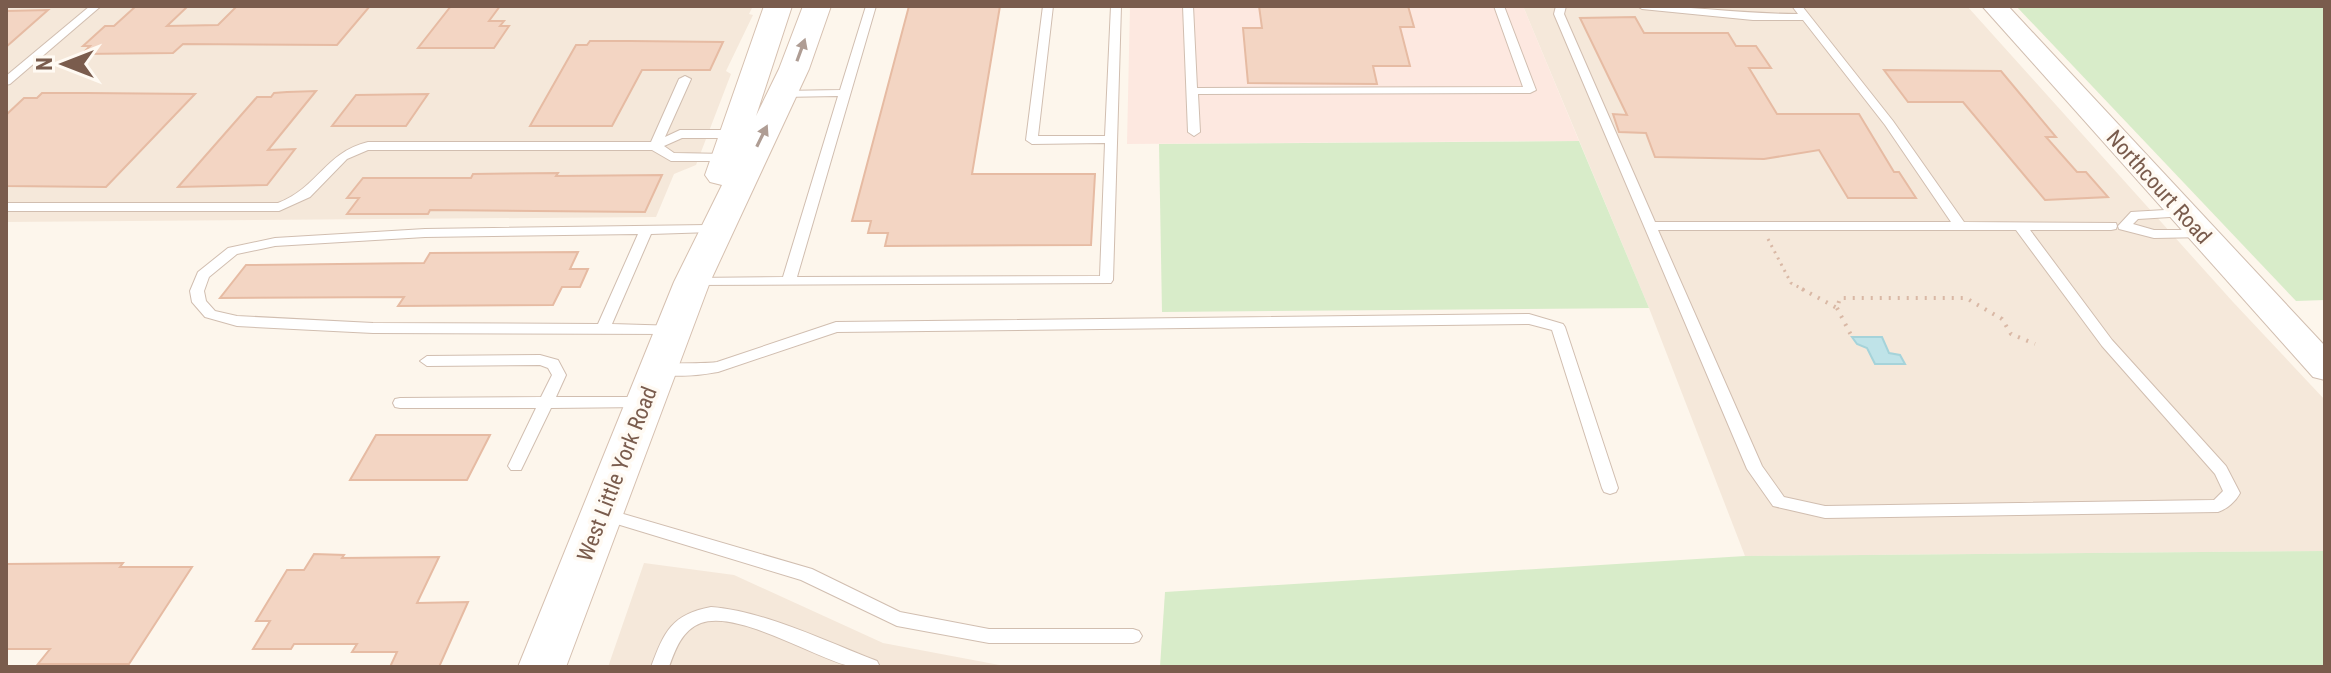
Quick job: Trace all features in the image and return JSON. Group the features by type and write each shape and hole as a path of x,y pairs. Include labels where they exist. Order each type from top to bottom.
{"main road":[{"name":"West Little York Road","path":"692,282 731,146 778,6"},
{"name":"West Little York Road","path":"542,667 692,282 782,94 817,6"}],"street":[{"name":"Northcourt Road","path":"1994,6 2325,368"}],"lane":[{"path":"6,82 96,6"},
{"path":"789,281 871,6"},
{"path":"1048,6 1032,140 1111,139"},
{"path":"692,282 1106,280 1116,6"},
{"path":"1188,6 1194,132"},
{"path":"1192,91 1530,90 1499,6"},
{"path":"1561,6 1559,14 1755,469 1779,502 1825,512 2218,506 2232,493 2221,470 2107,343 2020,226"},
{"path":"1642,6 1753,17 1801,11 1889,123 1960,226"},
{"path":"655,146 685,79"},
{"path":"782,94 845,93"},
{"path":"6,207 279,207 313,188 339,156 368,146 655,146 680,134 731,146"},
{"path":"655,146 671,157 731,146"},
{"path":"1651,226 2111,226"},
{"path":"603,329 647,229"},
{"path":"673,329 373,328 237,321 210,314 199,302 197,291 203,275 233,251 275,242 440,233 707,229"},
{"path":"400,403 547,402 651,385 718,367 836,327 1529,319 1558,327 1610,488"},
{"path":"427,361 540,360 553,364 559,375 516,466"},
{"path":"602,514 806,574 897,619 989,636 1133,636"},
{"path":"660,667 675,629 696,616 733,613 871,667"}],"path":[{"path":"1762,226 1791,283 1837,308 1852,337"},
{"path":"1877,291 1881,298"},
{"path":"1837,308 1840,298 1966,298 2002,319 2011,334 2035,344"}],"shaded area":[{"path":"6,6 753,6 749,14 753,15 726,71 731,74 696,165 674,174 656,217 6,222"},
{"path":"1130,6 1523,6 1579,141 1127,144"},
{"path":"1523,6 1967,6 2325,400 2325,551 1745,556 1649,308"},
{"path":"644,563 734,575 883,643 1010,667 608,667"}],"green space":[{"path":"2016,6 2325,6 2325,300 2296,301"},
{"path":"1579,141 1649,308 1162,312 1159,144"},
{"path":"2325,551 2325,667 1160,667 1165,592 1745,556"}],"water":[{"path":"1852,337 1882,337 1889,353 1900,355 1905,364 1875,364 1867,348 1857,344"}],"building":[{"path":"136,6 188,6 167,26 218,25 237,6 370,6 337,45 183,44 173,53 82,54 90,46 83,46 105,26 114,26"},
{"path":"451,6 500,6 489,21 504,21 500,26 509,26 494,48 418,48"},
{"path":"909,6 1000,6 972,174 1095,174 1091,245 885,246 888,233 868,233 871,221 852,221"},
{"path":"1259,6 1408,6 1414,27 1400,27 1410,66 1373,66 1377,84 1248,83 1243,28 1262,28"},
{"path":"48,10 6,47 6,11"},
{"path":"1635,17 1644,33 1728,33 1736,46 1756,46 1771,68 1749,68 1777,114 1859,114 1894,172 1899,172 1916,198 1848,198 1819,150 1764,159 1655,157 1646,133 1619,132 1613,114 1627,115 1580,18"},
{"path":"590,41 723,42 710,70 642,70 612,126 530,126 576,45 587,45"},
{"path":"1884,70 2001,71 2056,137 2046,137 2077,172 2086,172 2108,197 2045,200 1963,102 1908,102"},
{"path":"316,91 268,150 295,149 267,185 178,187 257,97"},
{"path":"42,93 195,94 106,187 6,186 6,115 24,98 37,98"},
{"path":"428,94 406,126 332,126 356,95"},
{"path":"558,173 556,176 662,175 645,212 430,210 428,214 347,214 359,198 347,198 363,178 471,178 473,174"},
{"path":"578,252 570,269 588,269 580,287 562,287 553,305 398,306 404,297 220,298 246,265 424,263 430,253"},
{"path":"376,435 490,435 467,480 350,480"},
{"path":"314,554 344,555 342,558 439,557 417,603 468,602 439,667 390,667 397,652 352,652 357,644 294,644 291,649 253,649 270,621 256,621 287,570 304,570"},
{"path":"123,563 120,567 192,567 129,664 38,664 50,649 6,649 6,564"}]}
